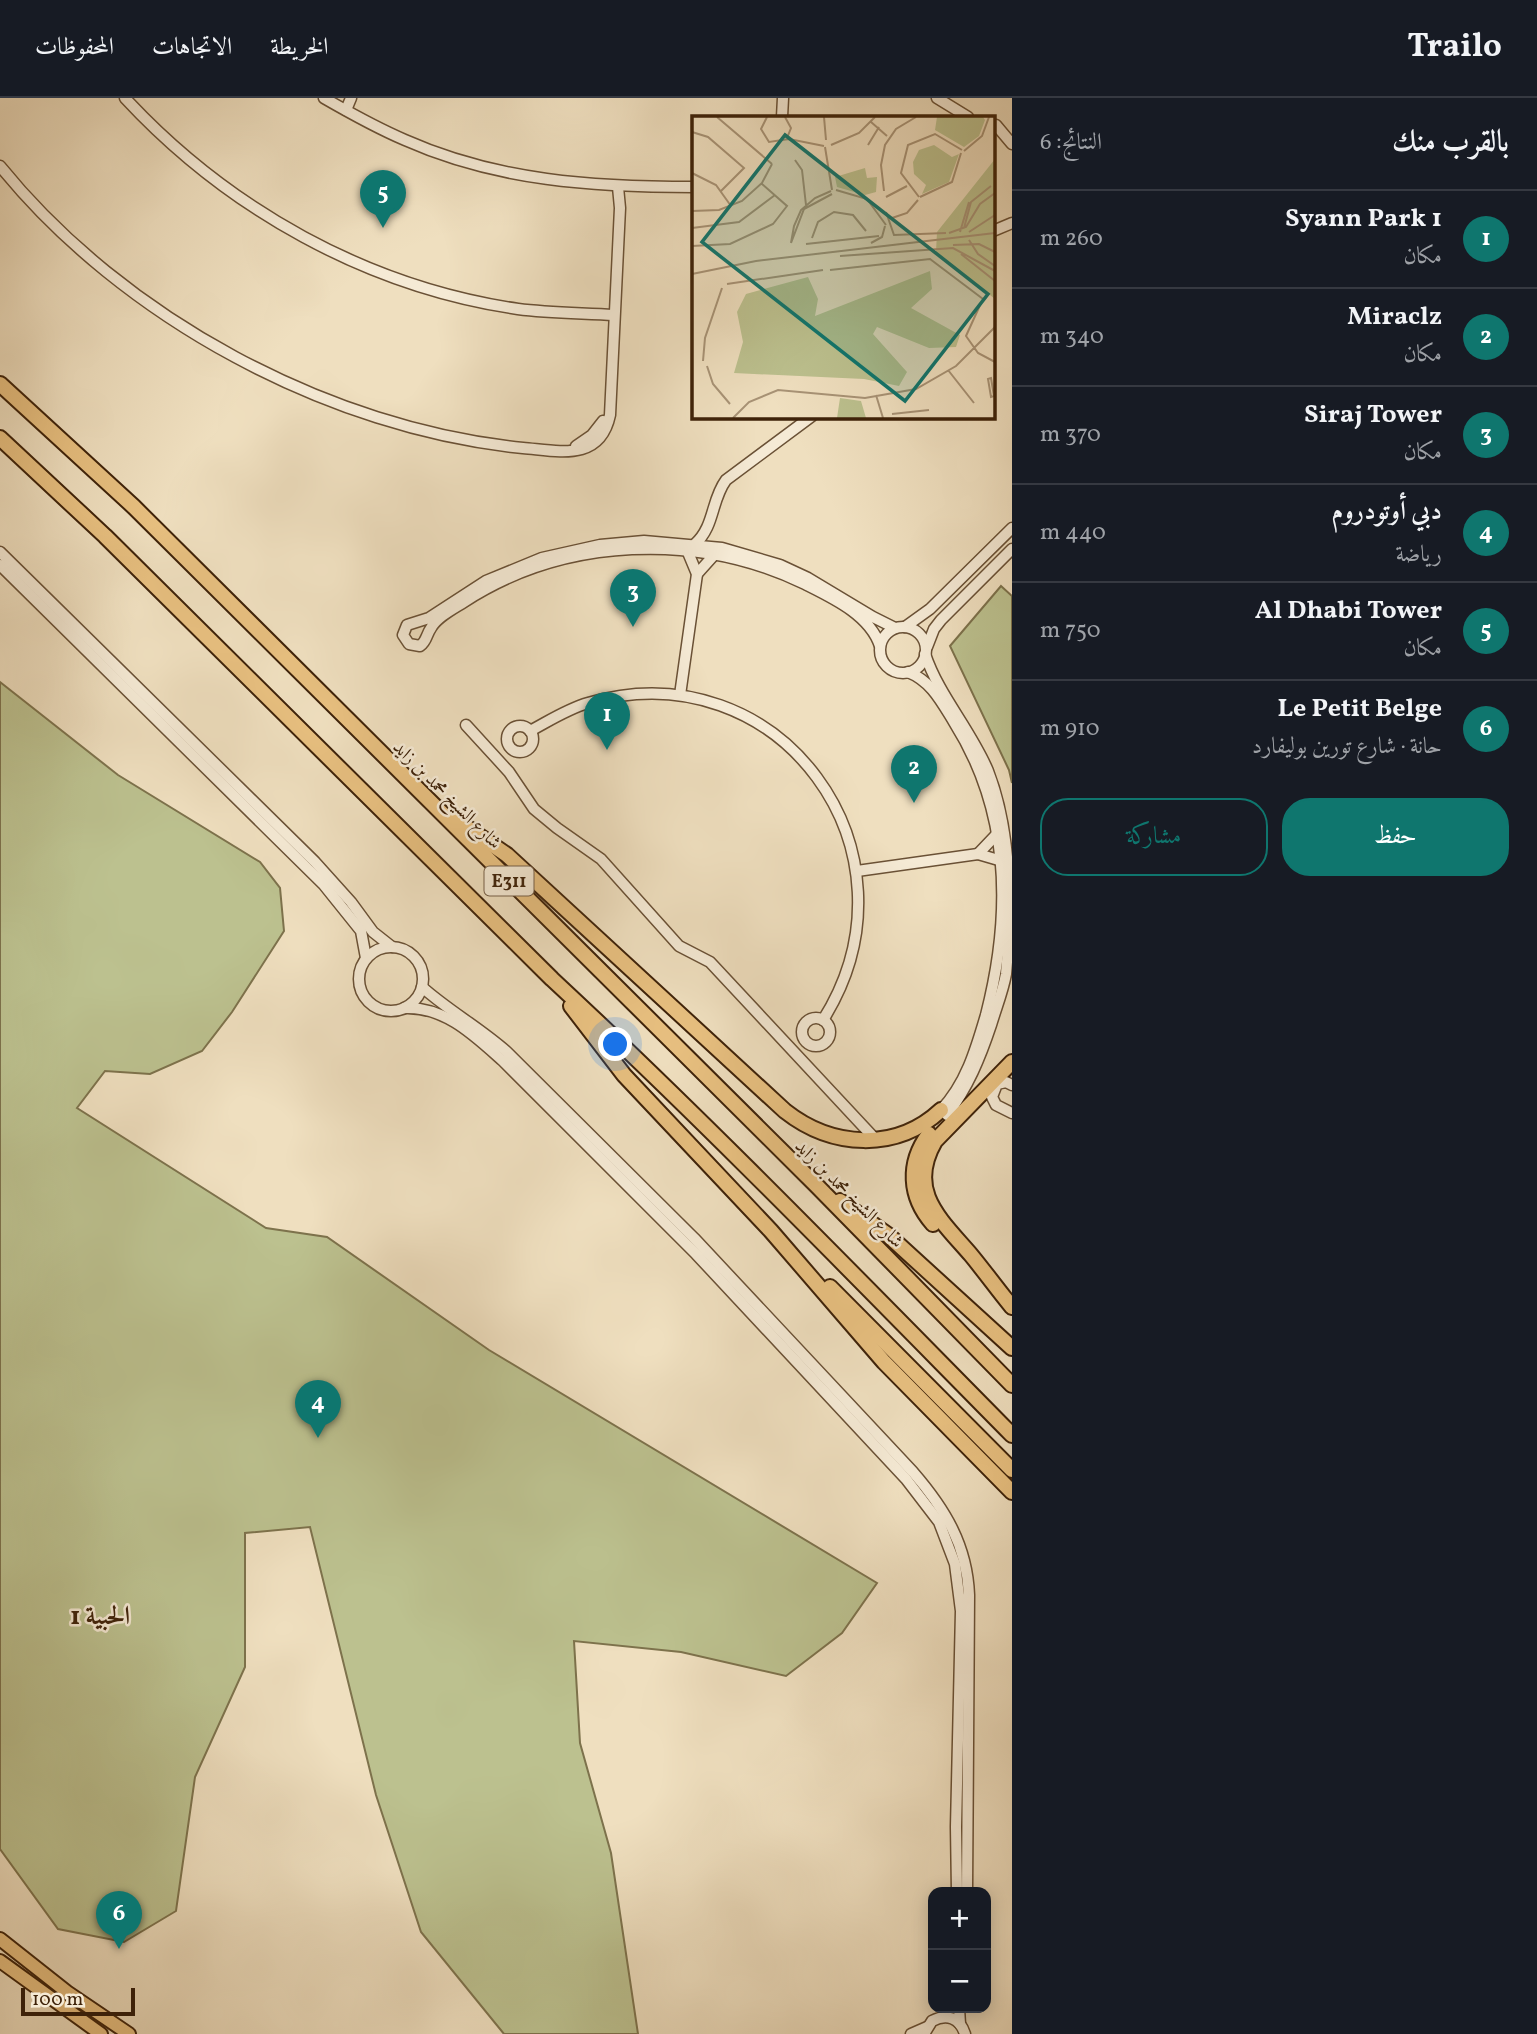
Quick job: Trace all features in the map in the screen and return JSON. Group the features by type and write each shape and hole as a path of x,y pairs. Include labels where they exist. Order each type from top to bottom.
{"highway":[{"name":"شارع الشيخ محمد بن زايد","path":"0,384 134,507 817,1186 1012,1385"},
{"name":"E311","path":"0,438 133,563 552,979 626,1048 1012,1435"},
{"path":"430,803 508,855 796,1120 833,1137 860,1141 876,1140 910,1131 944,1112"},
{"path":"552,979 624,1074 771,1231 890,1368 1012,1492"},
{"path":"1012,1062 935,1141 925,1163 924,1175 925,1188 933,1210 1012,1307"},
{"path":"944,1112 919,1151 913,1179 916,1198 931,1222 998,1290"},
{"path":"817,1186 888,1234 1012,1348"},
{"path":"771,1231 857,1313 1012,1470"},
{"path":"971,1451 1012,1498"}],"main road":[{"path":"14,1933 2,1941 68,1993 129,2034"},
{"path":"0,1961 101,2034"}],"street":[{"path":"125,98 164,138 236,195 286,229 369,269 426,288 496,305 547,312 614,315"},
{"path":"324,98 343,105 405,141 476,166 542,180 621,187 692,187"},
{"path":"343,105 351,98"},
{"path":"782,116 783,98"},
{"path":"937,98 966,116"},
{"path":"995,125 1012,126"},
{"path":"995,125 1012,144"},
{"path":"0,166 56,228 116,279 181,324 250,363 322,396 434,433 557,451 576,446 593,435 604,419 609,401 621,187"},
{"path":"995,230 1012,223"},
{"path":"808,418 726,480 719,490 707,531 691,547 617,550 554,562 500,582 464,602 433,625 420,646 409,645 403,635 407,625 429,618 471,589 502,573 542,558 618,542 657,541 691,547 719,551 780,565 808,578 873,617 920,635 931,672 969,734 991,779 1007,831 1011,869 1012,937 1001,992 975,1070 944,1112"},
{"path":"711,523 719,551"},
{"path":"880,646 885,635 930,610 1012,528"},
{"path":"680,695 697,574 691,547"},
{"path":"908,672 919,666 928,640 941,620 1012,549"},
{"path":"697,574 719,551"},
{"path":"719,551 815,589 864,620 875,632 886,665 895,671 908,672 922,679 933,690 961,733 991,807 1002,861 1004,902 996,976 973,1057 944,1112"},
{"path":"0,552 316,862 379,938 392,947"},
{"path":"0,565 324,885 361,931 366,958 359,974 361,991 366,999 382,1010 423,1008 453,1021 474,1035 503,1061 696,1254 931,1509 952,1553 960,1597 957,1887"},
{"path":"530,732 557,715 586,704 619,696 648,693 680,695 717,704 752,720 792,750 810,768 832,799 848,834 857,871 859,902 853,954 845,980 823,1020"},
{"path":"466,725 509,772 534,809 601,859 679,946 705,958 715,966 876,1140"},
{"path":"978,854 997,834"},
{"path":"857,871 978,854 1002,861"},
{"path":"366,958 383,948 392,947 401,949 416,960 423,978 422,987 413,1002 404,1008"},
{"path":"422,987 446,1008 499,1045 665,1208 913,1472 948,1518 962,1549 969,1583 967,1887"},
{"path":"1012,1082 997,1084 992,1092 996,1105 1012,1113"},
{"path":"956,1827 968,1827"},
{"path":"911,2034 925,2031 932,2021 943,2013"},
{"path":"959,2013 960,2024 965,2034"},
{"path":"940,2017 949,2017 960,2024"}],"green space":[{"path":"1001,586 1012,596 1012,783 1009,770 950,646"},
{"path":"0,682 118,775 260,862 280,888 284,931 232,1012 202,1051 150,1074 105,1071 77,1108 266,1228 327,1237 489,1350 877,1583 842,1633 786,1676 681,1652 574,1641 580,1743 611,1853 638,2034 504,2034 421,1932 376,1795 310,1527 245,1533 245,1667 195,1777 176,1911 124,1942 58,1929 0,1849"}],"place":[{"name":"Al Dhabi Tower","path":"383,228"},
{"name":"Siraj Tower","path":"633,627"},
{"name":"Syann Park 1","path":"607,750"},
{"name":"Miraclz","path":"914,803"},
{"name":"دبي أوتودروم","path":"318,1438"},
{"name":"Le Petit Belge","path":"119,1949"}],"district":[{"name":"الحبية 1","path":"100,1615"}]}
